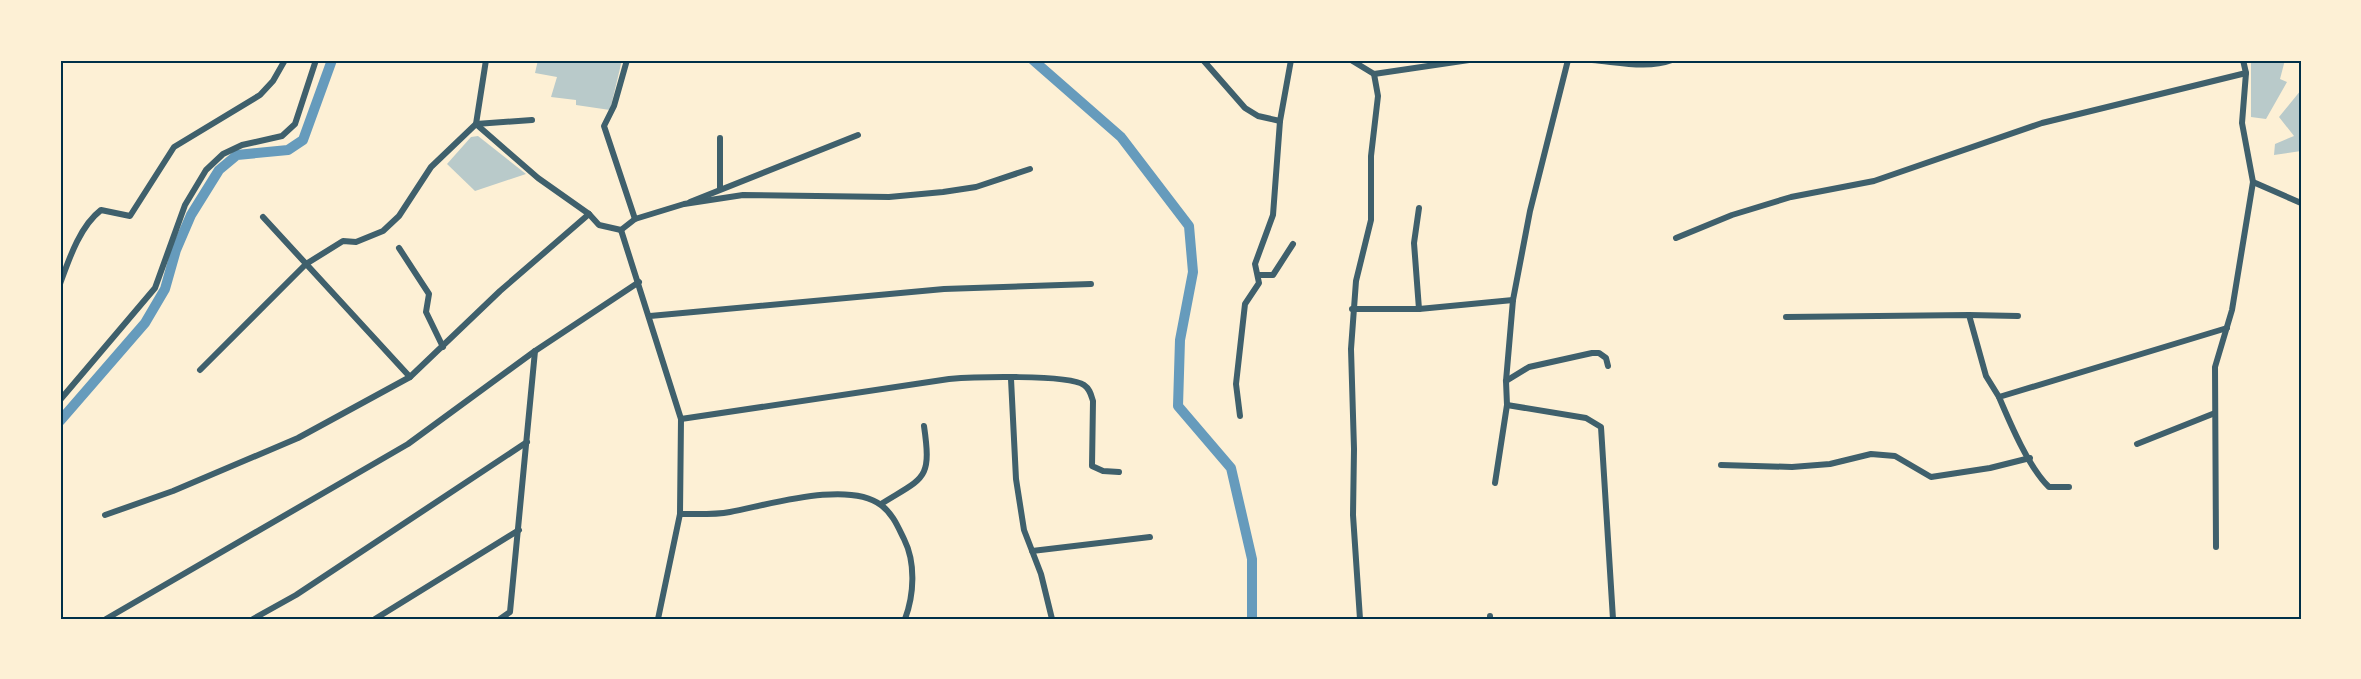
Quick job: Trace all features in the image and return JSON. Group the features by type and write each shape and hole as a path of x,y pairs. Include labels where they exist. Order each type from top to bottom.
{"street":[{"path":"60,284 68,260 92,216 101,210 130,216 174,147 260,94 273,81 285,60"},
{"path":"60,400 155,288 185,205 206,170 223,154 242,145 282,136 295,124 316,60"},
{"path":"200,370 306,264 344,241 356,242 383,231 399,216 431,166 476,124 486,60"},
{"path":"627,60 614,106 604,126 635,219"},
{"path":"1203,60 1245,108 1258,117 1280,121"},
{"path":"1240,416 1236,384 1245,304 1259,283 1256,259 1273,215 1276,200 1280,121 1291,60"},
{"path":"1351,60 1374,74 1469,60"},
{"path":"1495,483 1508,405 1506,381 1513,300 1530,211 1568,60"},
{"path":"1592,60 1637,64 1664,63 1672,60"},
{"path":"2216,547 2215,367 2234,300 2253,182 2242,123 2246,73 2243,60"},
{"path":"1676,238 1731,215 1791,197 1874,181 2042,123 2246,73"},
{"path":"1359,619 1353,515 1352,309 1356,281 1371,220 1371,156 1378,96 1374,74"},
{"path":"476,124 532,120"},
{"path":"476,124 538,178 589,214 599,225 621,230"},
{"path":"621,230 635,219 684,204 858,135"},
{"path":"720,138 720,188"},
{"path":"684,204 743,195 889,197 943,192 976,187 1030,169"},
{"path":"2253,182 2301,203"},
{"path":"1419,208 1414,243 1419,309"},
{"path":"105,515 173,491 298,438 411,377 500,291 589,214"},
{"path":"263,217 411,377"},
{"path":"621,230 681,419 680,514 658,619"},
{"path":"1259,275 1273,275 1293,244"},
{"path":"399,248 429,294 426,312 443,347"},
{"path":"106,619 408,444 535,351 639,282"},
{"path":"650,316 944,289 1091,284"},
{"path":"1352,309 1419,309 1513,300"},
{"path":"1969,315 1986,376 1999,397 2011,427 2049,487 2069,487"},
{"path":"1786,317 2018,316"},
{"path":"1999,397 2227,328"},
{"path":"500,619 510,612 535,351"},
{"path":"1506,381 1529,367 1592,353 1599,353 1606,357 1608,366"},
{"path":"681,419 949,379 1063,380 1087,387 1093,401 1092,466 1103,471 1119,472"},
{"path":"1011,379 1016,479 1024,530 1041,574 1052,619"},
{"path":"1508,405 1586,418 1602,427 1613,619"},
{"path":"2137,444 2215,413"},
{"path":"880,504 910,487 924,475 927,460 924,426"},
{"path":"253,619 296,595 527,442"},
{"path":"1721,465 1792,467 1830,464 1871,454 1894,456 1931,477 1990,468 2030,458"},
{"path":"680,514 727,513 820,495 852,494 880,504 895,520 907,544 912,583 911,602 905,619"},
{"path":"375,619 519,530"},
{"path":"1032,551 1150,537"}],"shaded area":[{"path":"538,60 622,60 610,110 576,105 576,100 551,97 557,77 535,73"},
{"path":"2251,60 2285,60 2280,79 2287,82 2266,119 2251,117"},
{"path":"2301,90 2301,151 2274,155 2275,144 2294,136 2279,117"},
{"path":"478,136 526,174 475,191 447,164 471,137"}],"waterway":[{"path":"60,421 145,323 165,289 176,250 191,215 219,170 237,155 288,150 303,140 332,60"},
{"path":"1033,60 1121,137 1189,226 1193,272 1180,340 1178,406 1231,468 1252,559 1252,619"}]}
